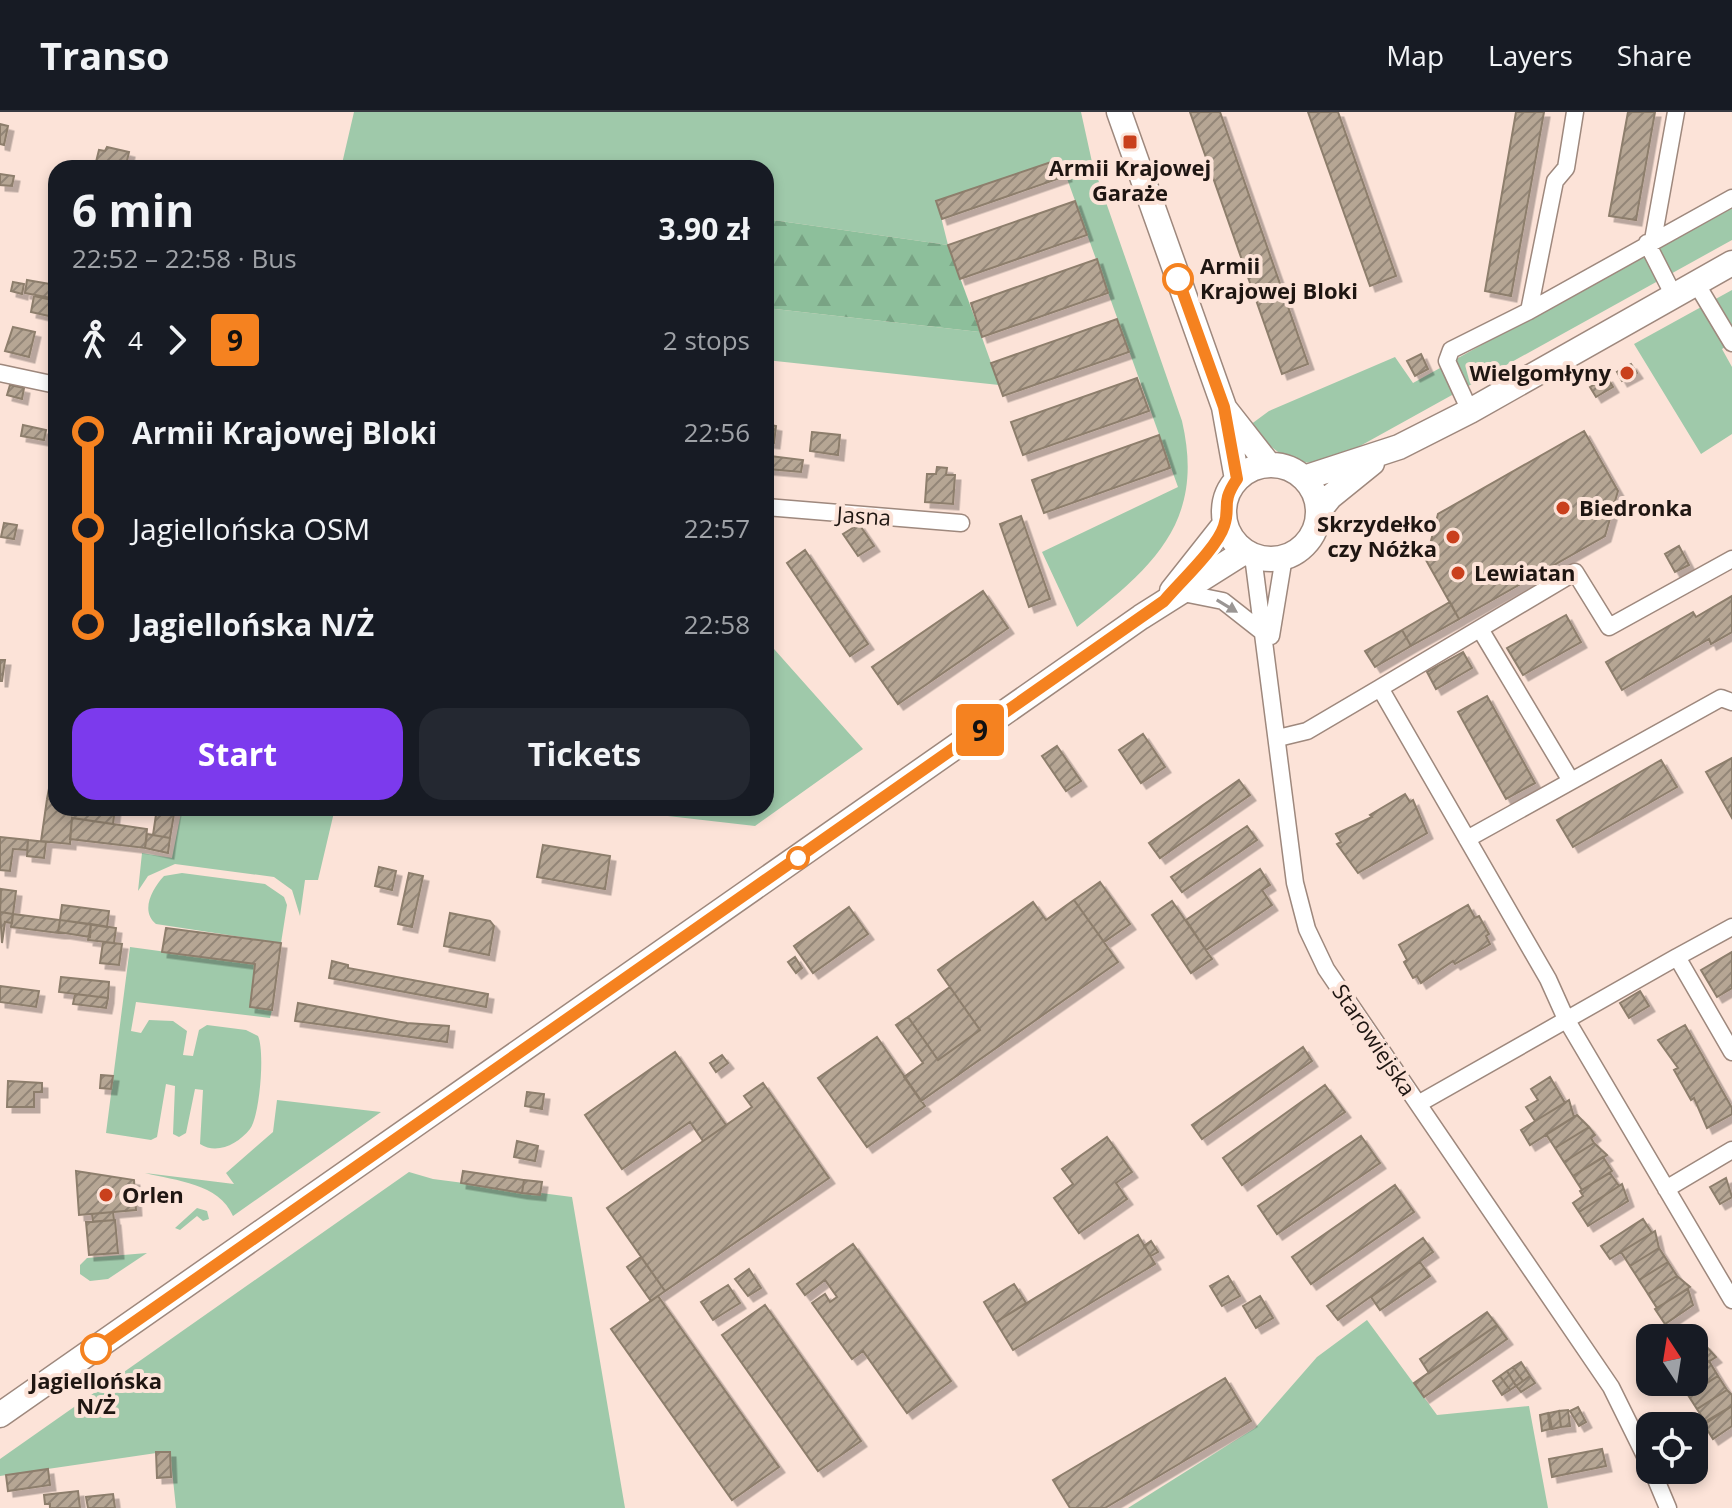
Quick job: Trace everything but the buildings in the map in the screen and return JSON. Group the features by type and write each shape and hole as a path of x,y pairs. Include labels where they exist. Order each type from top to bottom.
{"street":[{"path":"1119,112 1224,407 1237,479"},
{"path":"1529,311 1555,181 1566,168 1575,112"},
{"path":"1674,296 1650,242 1676,112"},
{"path":"1470,411 1447,361 1451,350 1529,311 1732,198"},
{"path":"1304,478 1384,452 1470,411 1732,263"},
{"path":"1696,283 1732,343"},
{"path":"0,373 48,383"},
{"path":"1224,407 1269,465"},
{"path":"0,1415 1174,597 1249,554 1284,557 1309,540 1318,512 1330,497 1384,452"},
{"path":"1249,554 1231,537 1225,524 1224,508 1228,492 1237,479 1257,466 1269,465 1294,471 1304,478 1317,500 1318,512"},
{"name":"Jasna","path":"774,508 961,523"},
{"path":"1174,597 1225,524"},
{"name":"Starowiejska","path":"1249,554 1268,653 1295,883 1307,929 1326,969 1611,1387 1636,1438"},
{"path":"1268,653 1284,557"},
{"path":"1278,738 1307,731 1575,572 1609,627 1732,559"},
{"path":"1174,597 1223,601 1265,634"},
{"path":"1480,629 1571,781"},
{"path":"1380,688 1548,979 1566,1019 1732,1300"},
{"path":"1467,839 1721,698 1732,702"},
{"path":"1418,1104 1732,927"},
{"path":"1677,957 1732,1052"},
{"path":"1666,1189 1732,1150"},
{"name":"Starowiejska","path":"1658,1484 1668,1508"}],"green space":[{"path":"354,112 1081,112 1092,162 1182,421 1187,457 1186,488 1179,516 1149,563 1077,627 1042,552 1178,487 1060,159 937,201 948,245 774,220 774,160 343,160"},
{"path":"1732,206 1732,240 1342,456 1314,463 1290,458 1270,445 1250,425 1269,411 1395,357 1413,383"},
{"path":"774,220 948,245 980,332 774,309"},
{"path":"1732,290 1732,342 1722,349 1732,367 1732,434 1701,454 1634,344"},
{"path":"774,309 980,332 999,385 774,361"},
{"path":"774,649 863,749 774,812"},
{"path":"180,816 333,816 318,880 305,880 300,916 292,890 274,877 175,864 148,876 138,891 142,853 172,858"},
{"path":"668,816 769,816 755,826"},
{"path":"182,873 265,884 284,897 287,905 281,943 156,924 148,907 155,887 164,876"},
{"path":"130,947 255,964 250,1007 272,1010 270,1018 136,1002 131,1031 141,1033 149,1020 173,1021 187,1031 183,1055 193,1056 199,1030 207,1025 246,1030 258,1036 261,1069 254,1122 233,1143 220,1148 200,1144 203,1090 195,1089 186,1133 179,1137 173,1134 175,1086 166,1084 157,1137 151,1140 106,1133"},
{"path":"277,1100 381,1112 233,1216 218,1196 207,1190 145,1173 234,1184 226,1173 273,1132"},
{"path":"409,1172 433,1179 572,1197 625,1508 176,1508 170,1451 0,1476 0,1459"},
{"path":"197,1208 207,1211 209,1219 203,1221 197,1216 180,1230 175,1228"},
{"path":"147,1253 108,1279 90,1281 80,1274 80,1265 87,1258"},
{"path":"1367,1320 1437,1415 1529,1406 1548,1508 1128,1508 1255,1428 1317,1357"}],"bus line":[{"name":"9","path":"96,1349 1164,601 1218,537 1225,524 1224,508 1228,492 1237,479 1224,407 1178,279"}],"place":[{"name":"Armii Krajowej Garaże","path":"1130,142"},
{"name":"Armii Krajowej Bloki","path":"1178,279"},
{"name":"Wielgomłyny","path":"1627,373"},
{"name":"Biedronka","path":"1563,508"},
{"name":"Skrzydełko czy Nóżka","path":"1453,537"},
{"name":"Lewiatan","path":"1458,573"},
{"name":"Orlen","path":"106,1195"},
{"name":"Jagiellońska N/Ż","path":"96,1349"}]}
